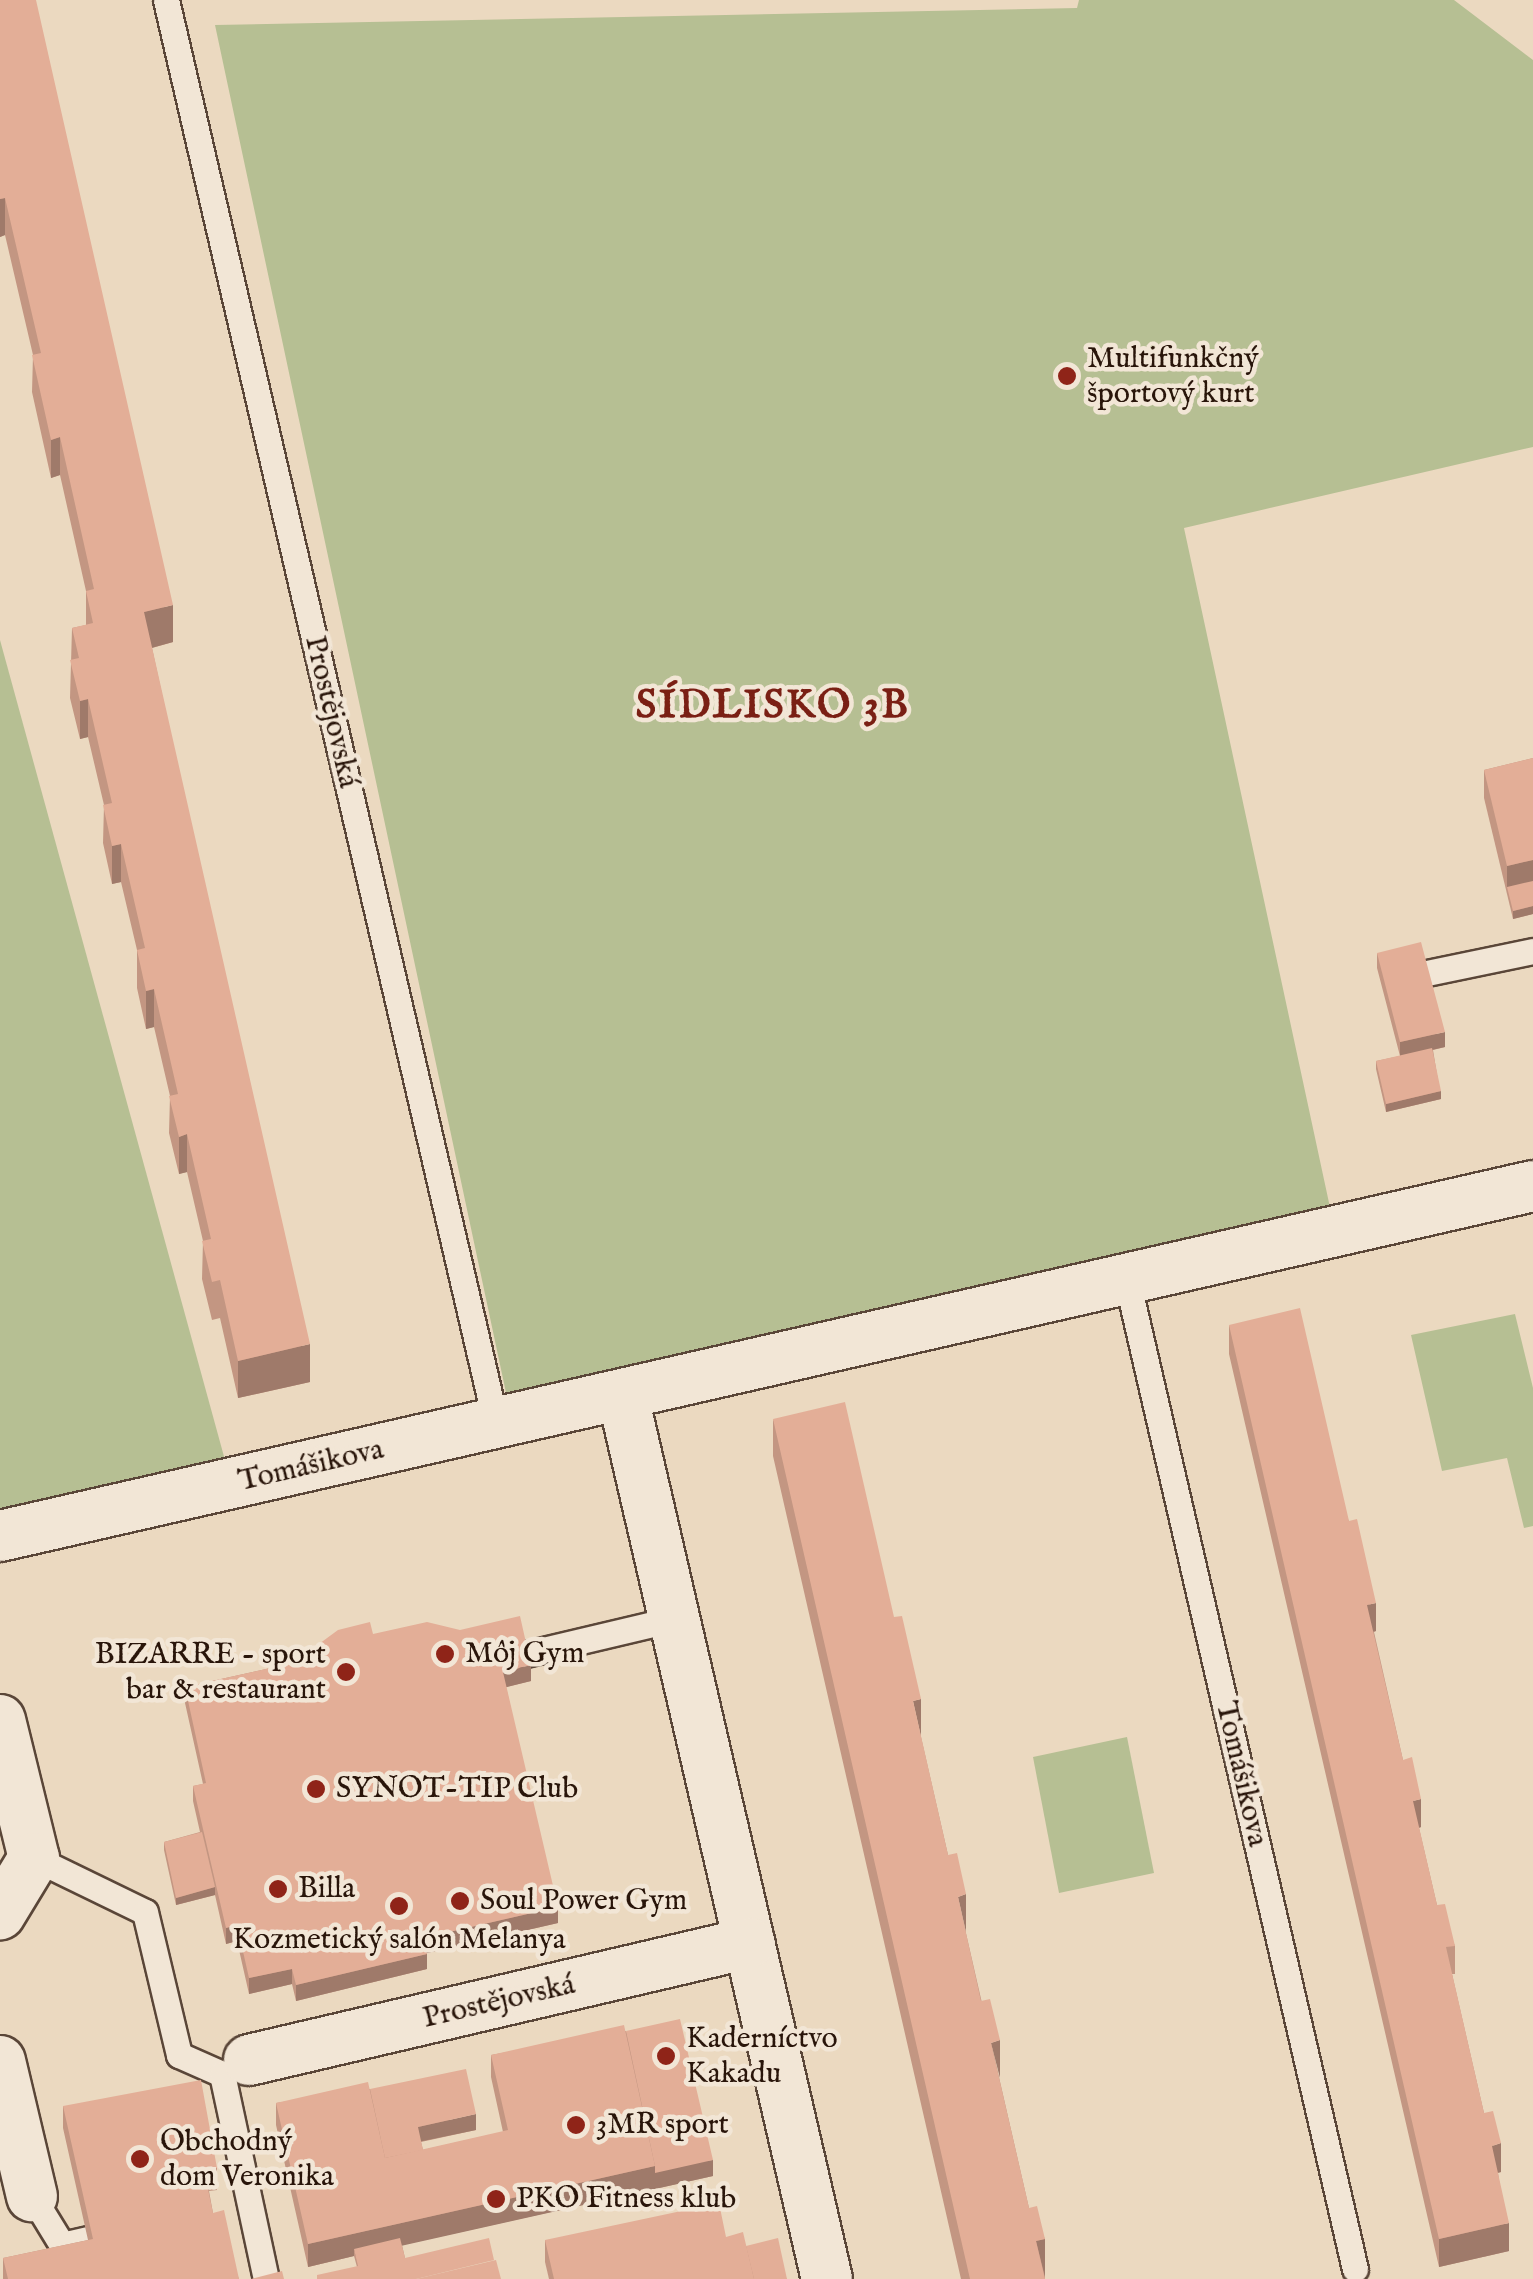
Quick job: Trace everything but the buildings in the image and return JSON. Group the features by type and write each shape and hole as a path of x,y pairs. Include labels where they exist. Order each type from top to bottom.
{"street":[{"name":"Tomášikova","path":"0,1536 1533,1186"},
{"path":"623,1396 827,2279"},
{"path":"0,1720 34,1858 0,1914"},
{"name":"Prostějovská","path":"249,2060 750,1942"},
{"path":"0,2061 32,2196"}],"lane":[{"name":"Prostějovská","path":"166,0 496,1424"},
{"path":"1428,973 1533,952"},
{"name":"Tomášikova","path":"1127,1280 1355,2269"},
{"path":"526,1654 674,1619"},
{"path":"34,1858 145,1912 179,2054 222,2074 266,2279"},
{"path":"32,2196 62,2245 90,2239"}],"green space":[{"path":"1079,0 1454,0 1533,60 1533,447 1184,528 1334,1226 512,1421 215,25 1077,8"},
{"path":"0,640 231,1482 0,1532"},
{"path":"1515,1314 1533,1388 1533,1526 1524,1528 1507,1458 1442,1471 1411,1335"},
{"path":"1127,1737 1154,1873 1059,1893 1033,1757"}],"place":[{"name":"Multifunkčný športový kurt","path":"1067,376"},
{"name":"Môj Gym","path":"445,1654"},
{"name":"BIZARRE - sport bar & restaurant","path":"346,1672"},
{"name":"SYNOT-TIP Club","path":"316,1789"},
{"name":"Billa","path":"278,1889"},
{"name":"Soul Power Gym","path":"460,1901"},
{"name":"Kozmetický salón Melanya","path":"399,1906"},
{"name":"Kaderníctvo Kakadu","path":"666,2056"},
{"name":"3MR sport","path":"576,2125"},
{"name":"Obchodný dom Veronika","path":"140,2159"},
{"name":"PKO Fitness klub","path":"496,2199"}],"district":[{"name":"SÍDLISKO 3B","path":"773,707"}]}
